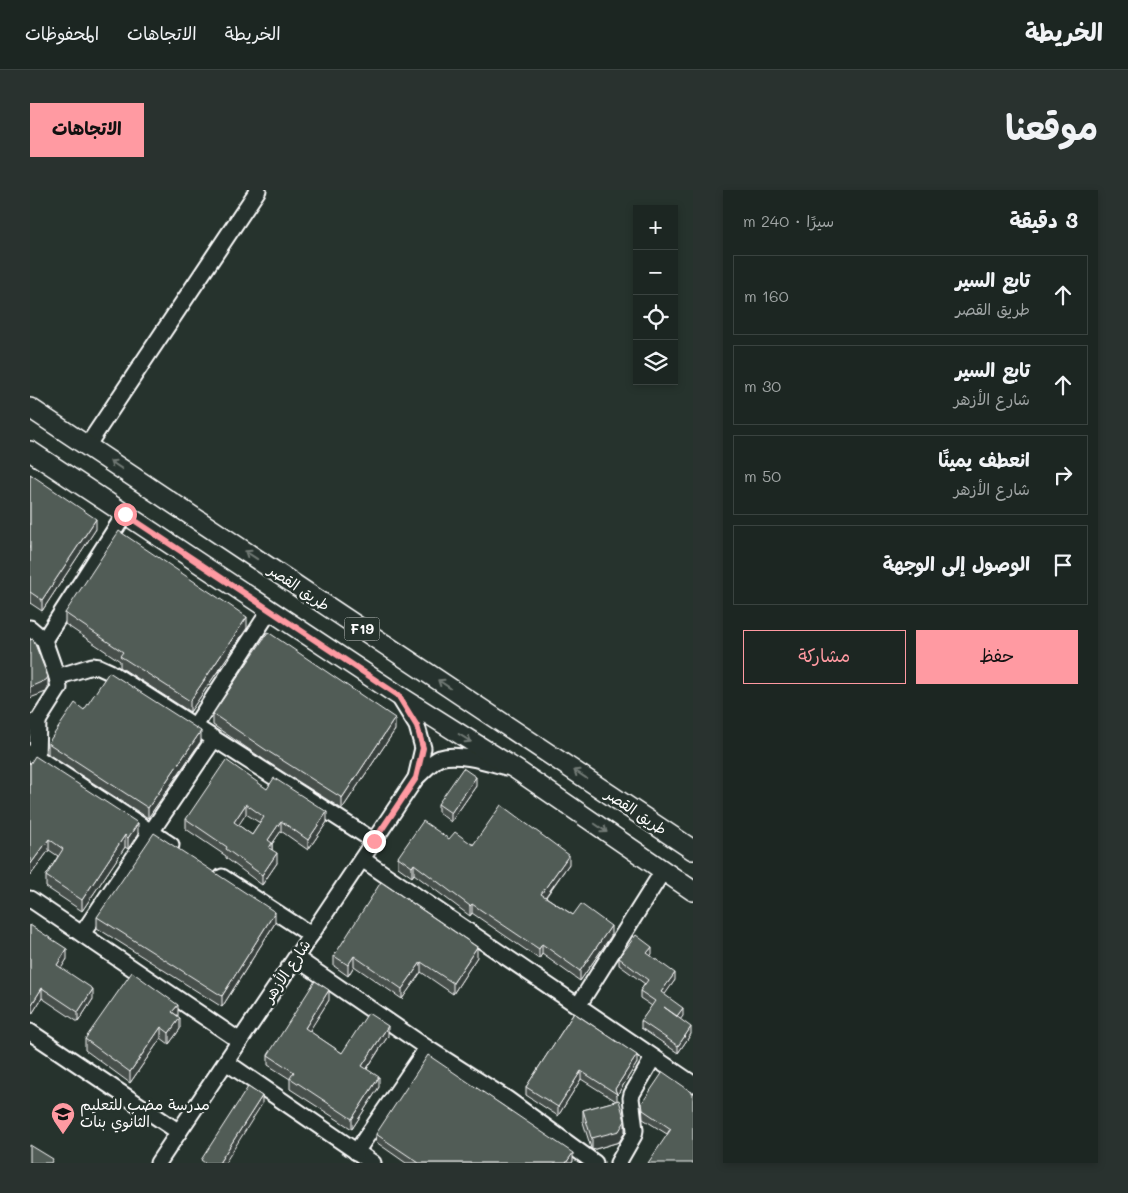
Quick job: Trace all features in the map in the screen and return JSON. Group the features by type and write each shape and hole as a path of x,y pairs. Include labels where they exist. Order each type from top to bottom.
{"main road":[{"name":"طريق القصر","path":"30,408 693,850"},
{"name":"F19","path":"30,451 398,695 517,770 693,891"}],"street":[{"path":"87,446 258,190"},
{"path":"44,640 125,514"},
{"path":"195,726 270,610"},
{"path":"30,628 44,640 57,677 58,690 34,722 34,755 185,854"},
{"path":"57,677 92,666 110,672 374,841"},
{"name":"شارع الأزهر","path":"398,695 417,726 421,737 423,748 416,778"},
{"path":"82,934 214,739"},
{"name":"شارع الأزهر","path":"158,1163 416,778 438,758 446,757 466,757 517,770"},
{"path":"362,859 693,1084"},
{"path":"210,870 311,935"},
{"path":"578,1006 663,871"},
{"path":"30,899 240,1040"},
{"path":"296,958 427,1048 508,1099 592,1162"},
{"path":"30,1032 179,1132"},
{"path":"356,1152 427,1048"},
{"path":"618,1163 634,1136 632,1094 653,1058"},
{"path":"226,1062 373,1163"}],"building":[{"path":"30,474 96,519 42,600 30,592"},
{"path":"119,531 247,617 190,701 120,656 123,652 65,613"},
{"path":"268,632 395,718 342,798 213,714"},
{"path":"33,639 48,677 46,680 30,687 30,640"},
{"path":"109,672 201,731 148,808 48,743 75,703 84,710"},
{"path":"35,756 138,823 128,838 125,835 82,900 46,876 63,849 49,839 30,865 30,764"},
{"path":"226,760 267,789 274,778 327,812 308,840 281,821 268,840 272,843 269,848 277,853 262,875 226,849 227,847 186,819","holes":["246,804 264,817 252,835 234,822"]},
{"path":"463,768 476,777 451,813 438,804"},
{"path":"501,805 569,855 541,894 573,915 581,904 611,926 580,971 542,944 539,949 472,904 470,906 414,864 412,867 398,857 423,821 449,839 455,832 473,845"},
{"path":"154,833 275,912 222,996 97,917"},
{"path":"381,882 477,947 453,983 421,962 402,989 354,956 348,965 334,956"},
{"path":"30,925 67,949 57,965 93,989 78,1012 42,988 32,1004 30,1003"},
{"path":"636,935 652,947 647,953 675,973 661,992 683,1008 677,1016 664,1007 691,1027 678,1046 641,1021 655,1001 640,991 648,980 619,958"},
{"path":"132,972 178,1005 172,1012 180,1018 169,1033 161,1027 130,1072 85,1039"},
{"path":"315,981 329,990 305,1028 342,1053 368,1013 388,1026 362,1066 379,1077 352,1119 290,1078 294,1072 268,1055"},
{"path":"574,1013 637,1055 615,1089 617,1094 581,1071 558,1107 526,1087"},
{"path":"428,1055 573,1153 566,1163 419,1163 376,1134"},
{"path":"663,1072 693,1093 693,1163 648,1163 671,1129 643,1110 642,1103"},
{"path":"248,1087 262,1096 219,1163 205,1163 201,1160"},
{"path":"619,1100 625,1121 619,1131 592,1138 583,1110"},
{"path":"30,1145 53,1159 51,1163 30,1163"}],"place":[{"name":"مدرسة مضب للتعليم الثانوي بنات","path":"63,1135"}],"route":[{"path":"125,514 398,695 417,726 423,748 416,778 374,841"}]}
